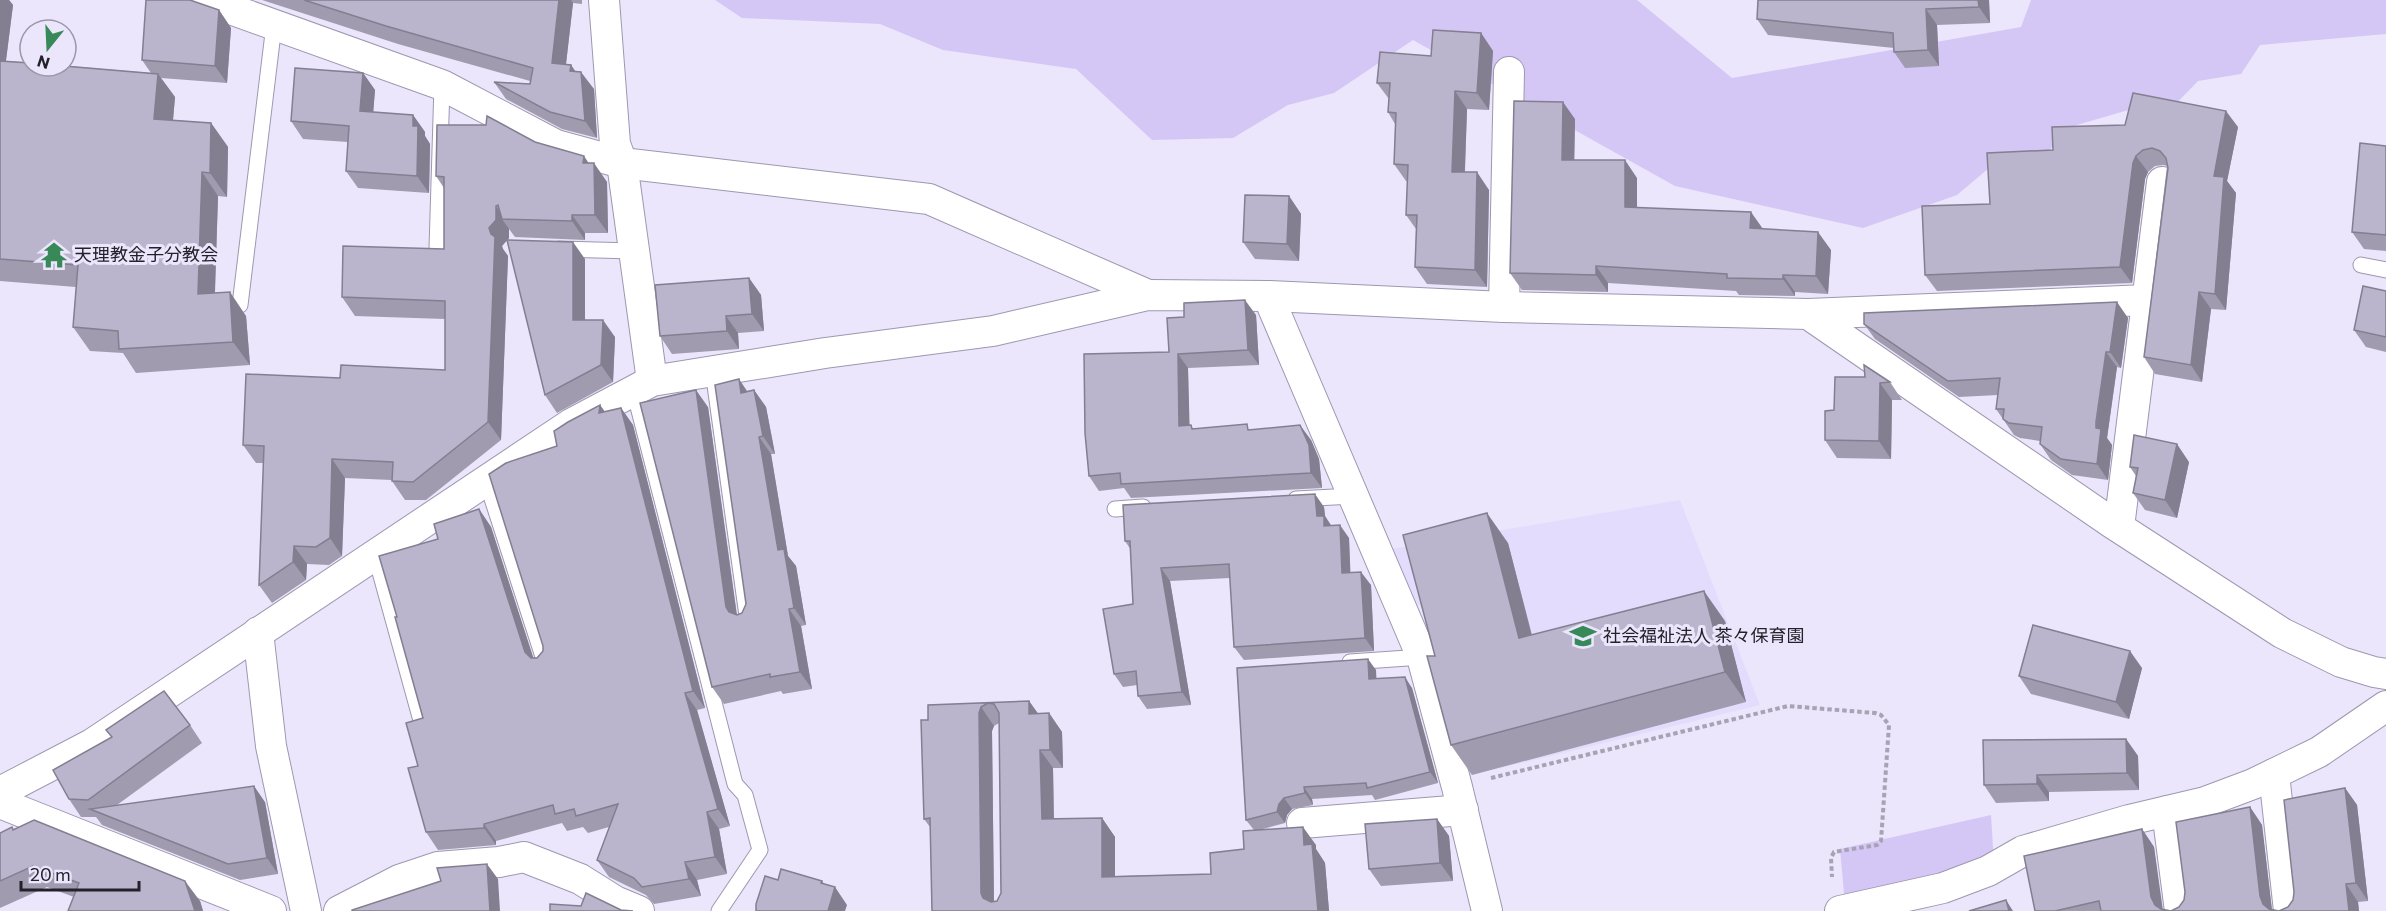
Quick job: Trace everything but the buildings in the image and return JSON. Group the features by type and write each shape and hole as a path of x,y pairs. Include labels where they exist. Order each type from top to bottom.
{"street":[{"path":"205,0 278,12 442,85 556,146 622,163 929,199 1148,295"},
{"path":"604,0 615,144 622,163 634,251 643,386"},
{"path":"1504,307 1509,72"},
{"path":"2119,527 2162,182"},
{"path":"0,792 92,744 571,424 643,386 713,371 825,353 993,331 1148,295 1268,296 1504,307 1808,314 2147,300"},
{"path":"1268,296 1422,657 1460,798 1487,911"},
{"path":"1808,314 2119,527 2282,633 2341,662 2386,674"},
{"path":"258,632 271,747 306,911"},
{"path":"1840,911 1943,888 1988,871 2023,851 2205,802 2253,784 2319,752 2386,706"},
{"path":"2274,774 2289,911"},
{"path":"1302,823 1460,798"},
{"path":"0,802 271,911"},
{"path":"2167,811 2180,911"},
{"path":"339,911 399,880 438,867 499,862 524,857 580,879 615,901 639,911"}],"lane":[{"path":"240,305 278,12"},
{"path":"437,248 442,85"},
{"path":"546,248 634,251"},
{"path":"2361,265 2386,270"},
{"path":"713,371 748,623"},
{"path":"643,386 735,784 745,795 760,850 719,911"},
{"path":"486,480 546,666"},
{"path":"1281,500 1353,496"},
{"path":"1115,509 1162,506"},
{"path":"375,554 420,717"},
{"path":"1331,663 1422,657"}],"path":[{"path":"1460,798 1788,706 1875,713 1881,715 1889,725 1881,842 1877,845 1834,852 1831,858 1833,879"}],"shaded area":[{"path":"715,0 1637,0 1732,78 2021,27 2031,0 2386,0 2386,34 2260,45 2241,74 2198,81 2168,112 2132,109 2063,129 2044,160 1989,168 1957,195 1863,228 1675,186 1413,40 1334,93 1288,105 1233,138 1152,140 1076,69 943,50 880,24 742,18"},
{"name":"社会福祉法人 茶々保育園","path":"1680,500 1760,705 1468,776 1445,666 1420,605 1409,602 1391,549"},
{"path":"1991,815 1994,864 1845,904 1840,849"}],"place":[{"name":"天理教金子分教会","path":"54,255"},
{"name":"社会福祉法人 茶々保育園","path":"1583,636"}]}
